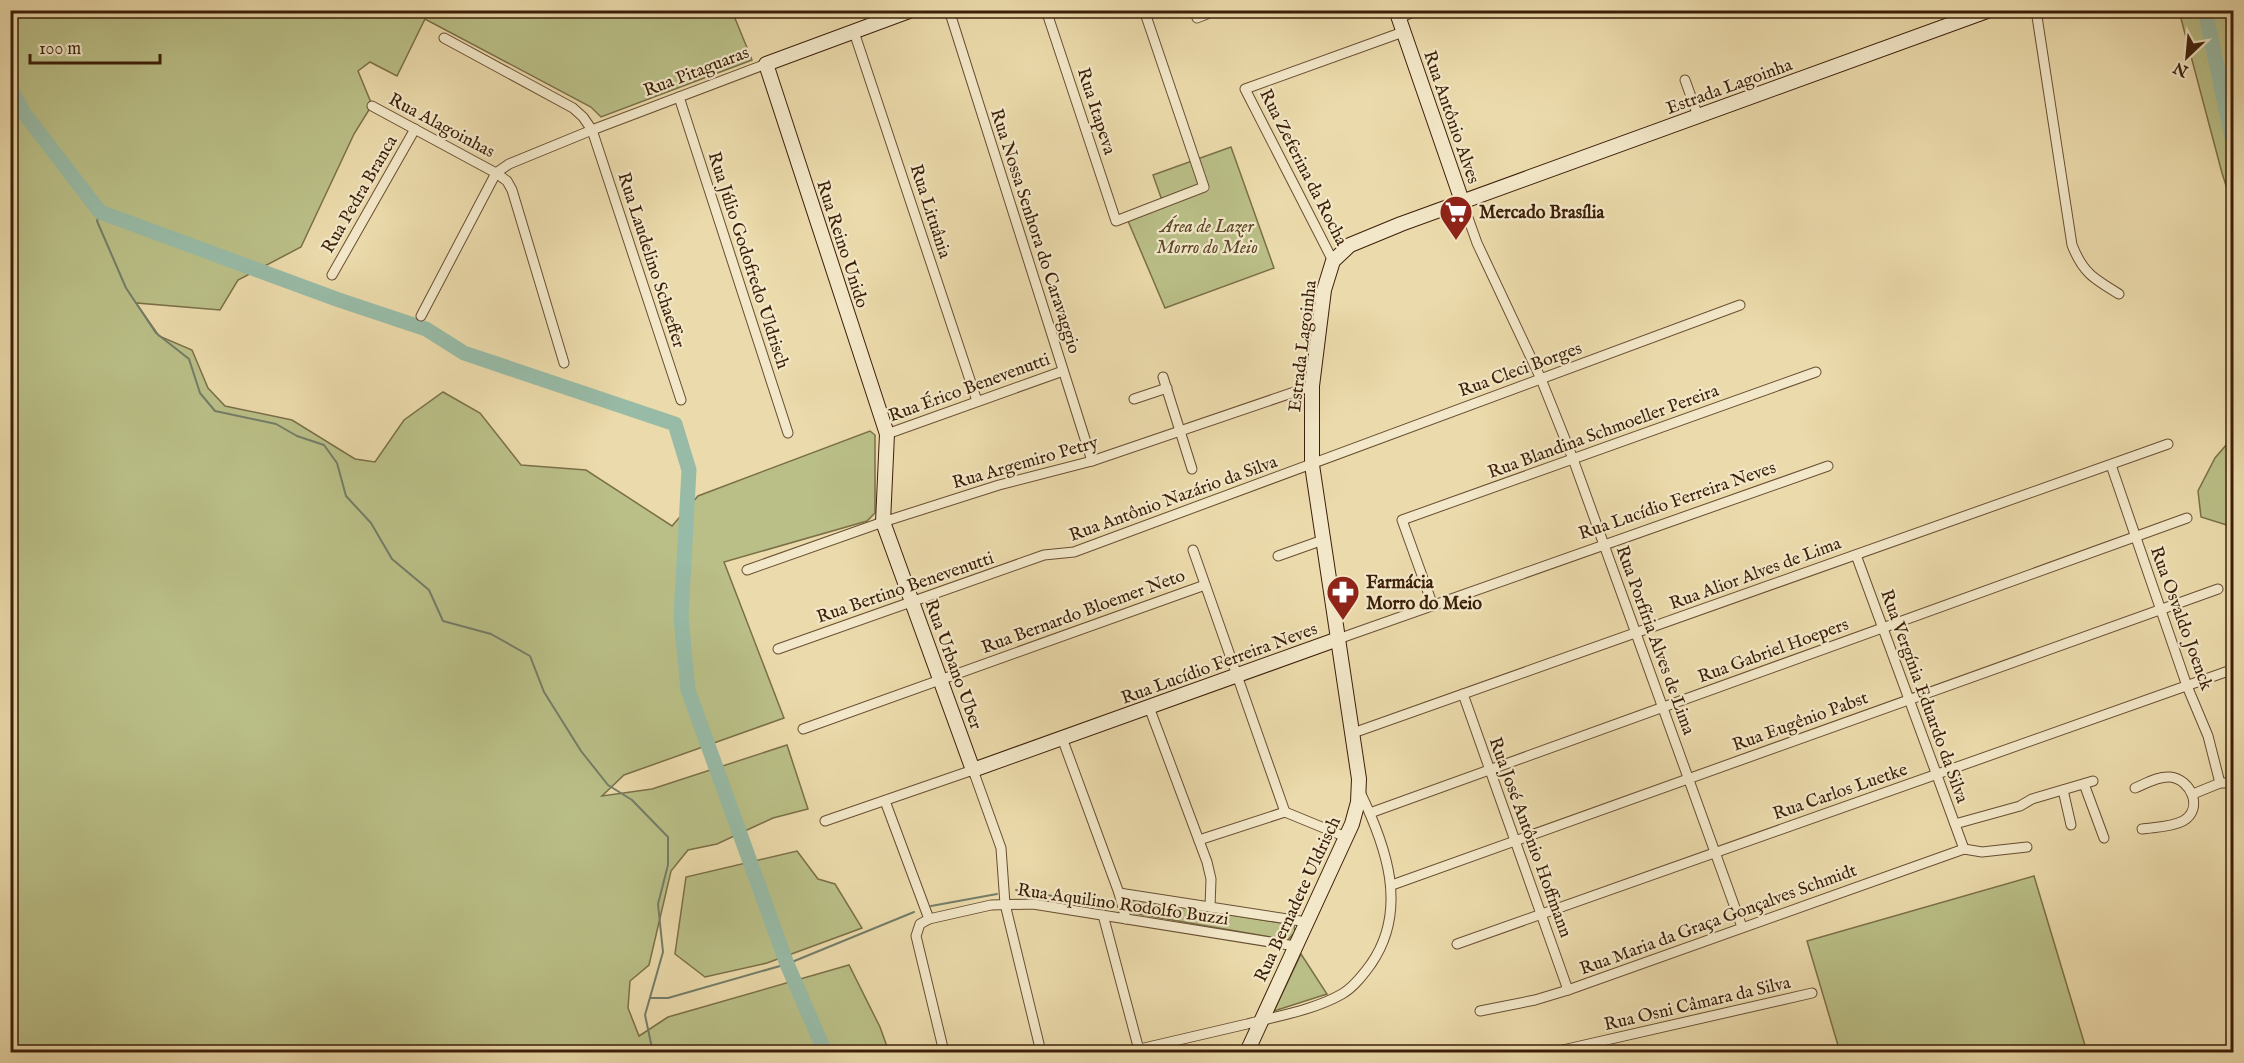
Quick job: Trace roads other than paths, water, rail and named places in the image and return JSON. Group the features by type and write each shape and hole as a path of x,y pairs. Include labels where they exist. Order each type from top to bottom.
{"main road":[{"name":"Rua Pitaguaras","path":"766,64 912,10"},
{"name":"Estrada Lagoinha","path":"1359,791 1353,733 1312,465 1312,386 1324,290 1334,261 1340,253 1359,240 1462,201 1990,10"},
{"name":"Rua Antônio Alves","path":"1397,15 1462,201"},
{"name":"Rua Reino Unido","path":"766,64 886,434"},
{"name":"Rua Urbano Uber","path":"886,434 883,522 973,770"},
{"name":"Rua Lucídio Ferreira Neves","path":"973,770 1338,639"},
{"name":"Rua Bernadete Uldrisch","path":"1260,1021 1346,837 1356,812 1359,791"},
{"path":"1247,1053 1260,1021"}],"street":[{"name":"Rua Nossa Senhora do Caravaggio","path":"949,10 1092,461"},
{"name":"Rua Itapeva","path":"1046,10 1116,221 1204,187 1144,10"},
{"path":"1197,18 1217,10"},
{"path":"1397,15 1417,10"},
{"path":"2036,10 2072,245 2087,274 2119,294"},
{"name":"Rua Lituânia","path":"854,32 977,401"},
{"name":"Rua Zeferina da Rocha","path":"1334,261 1245,89 1403,32"},
{"path":"444,38 573,108 592,130"},
{"name":"Rua Pitaguaras","path":"496,173 509,165 592,130 766,64"},
{"path":"1685,80 1698,116"},
{"name":"Rua Júlio Godofredo Uldrisch","path":"679,97 788,433"},
{"name":"Rua Alagoinhas","path":"372,106 496,173"},
{"name":"Rua Pedra Branca","path":"332,275 415,129"},
{"name":"Rua Laudelino Schaeffer","path":"592,130 681,400"},
{"path":"421,316 496,173 507,182 512,190 564,363"},
{"name":"Rua Porfíria Alves de Lima","path":"1462,201 1480,251 1541,379 1573,459 1742,927"},
{"name":"Rua Cleci Borges","path":"1312,465 1740,305"},
{"name":"Rua Érico Benevenutti","path":"886,434 1064,371"},
{"name":"Rua Blandina Schmoeller Pereira","path":"1432,606 1402,520 1816,372"},
{"path":"1163,376 1192,469"},
{"name":"Rua Argemiro Petry","path":"747,570 883,522 999,485 1092,461 1312,386"},
{"path":"1134,399 1167,388"},
{"name":"Rua Alior Alves de Lima","path":"1353,733 2168,444"},
{"name":"Rua Antônio Nazário da Silva","path":"1044,555 1074,552 1312,465"},
{"name":"Rua Osvaldo Joenck","path":"2110,465 2187,686 2208,736 2220,783"},
{"name":"Rua Lucídio Ferreira Neves","path":"1338,639 1828,466"},
{"name":"Rua Gabriel Hoepers","path":"1370,813 2187,518"},
{"path":"1278,556 1323,540"},
{"path":"1193,550 1285,812"},
{"name":"Rua Bertino Benevenutti","path":"778,649 1044,555"},
{"name":"Rua Vergínia Eduardo da Silva","path":"1856,555 1964,849"},
{"name":"Rua Bernardo Bloemer Neto","path":"803,729 1205,585"},
{"name":"Rua Eugênio Pabst","path":"1392,885 2218,589"},
{"name":"Rua Carlos Luetke","path":"1457,944 2234,669"},
{"name":"Rua José Antônio Hoffmann","path":"1463,694 1568,990"},
{"path":"1149,707 1199,840 1211,879 1210,907"},
{"path":"1062,738 1119,892 1126,919"},
{"name":"Rua Lucídio Ferreira Neves","path":"825,821 973,770"},
{"name":"Rua Urbano Uber","path":"973,770 1001,848 1005,904 1041,1053"},
{"path":"2135,788 2158,778 2169,777 2188,785 2193,794 2191,813 2186,819 2178,823 2142,830"},
{"path":"1955,824 2010,810 2032,799 2089,782 2104,838"},
{"path":"2193,794 2220,783 2234,783"},
{"path":"2063,790 2071,825"},
{"name":"Estrada Lagoinha","path":"1127,1053 1260,1021 1333,998 1356,983 1378,952 1386,934 1391,911 1392,885 1385,855 1370,813 1359,791"},
{"path":"885,801 929,919"},
{"path":"1199,840 1285,812 1346,837"},
{"path":"1964,849 1982,852 2027,847"},
{"name":"Rua Maria da Graça Gonçalves Schmidt","path":"1480,1011 1568,990 1964,849"},
{"path":"1119,892 1307,922"},
{"name":"Rua Aquilino Rodolfo Buzzi","path":"944,1053 916,936 920,924 929,919 973,908 1005,904 1033,904 1295,946"},
{"path":"1103,915 1139,1050"},
{"name":"Rua Osni Câmara da Silva","path":"1554,1053 1598,1048 1812,993"}],"waterway":[{"path":"2205,10 2234,147"},
{"path":"10,88 24,113 100,212 339,300 426,329 464,353 675,424 689,470 681,617 688,690 787,964 825,1052"},
{"path":"100,212 97,221 126,288 156,333 189,359 200,393 215,411 276,424 297,436 324,445 337,463 346,496 371,523 392,559 429,590 443,621 491,634 530,656 544,692 581,751 608,785 632,800 668,837 668,865 658,904 663,952 645,1015 651,1052"},
{"path":"1016,890 1095,903"},
{"path":"931,906 997,894"},
{"path":"650,998 668,998 787,964 914,912"}],"place":[{"name":"Mercado Brasília","path":"1456,241"},
{"name":"Farmácia Morro do Meio","path":"1343,621"}],"park label":[{"name":"Área de Lazer Morro do Meio","path":"1207,236"}]}
